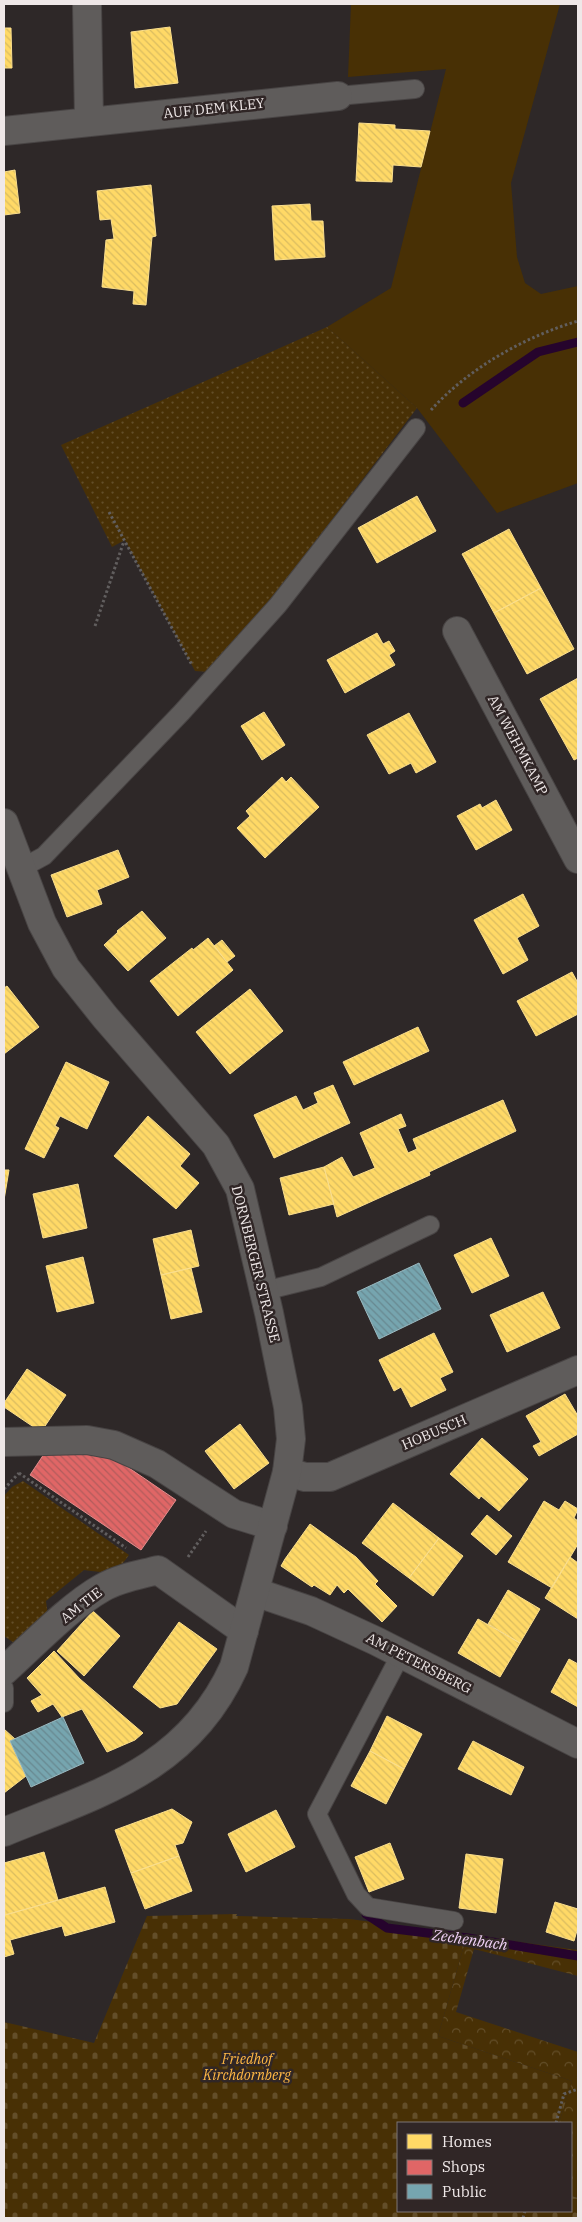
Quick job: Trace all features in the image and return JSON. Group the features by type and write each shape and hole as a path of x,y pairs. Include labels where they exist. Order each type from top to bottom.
{"street":[{"path":"86,4 90,120"},
{"name":"AUF DEM KLEY","path":"4,131 90,120 338,96"},
{"name":"AM WEHMKAMP","path":"457,631 578,860"},
{"name":"DORNBERGER STRASSE","path":"4,823 13,862 66,968 105,1017 216,1145 240,1189 264,1291 288,1407 291,1439 287,1472 256,1592 234,1667 222,1694 204,1719 162,1758 122,1782 4,1832"},
{"name":"HOBUSCH","path":"287,1472 305,1477 330,1477 578,1370"},
{"path":"4,1442 86,1440 114,1445 157,1464 234,1514 273,1526"},
{"path":"165,1575 244,1631"},
{"name":"AM TIE","path":"4,1671 82,1602 102,1588 120,1580 165,1575"},
{"name":"AM PETERSBERG","path":"256,1592 311,1610 578,1744"}],"lane":[{"path":"338,96 415,88"},
{"path":"13,862 44,856 204,687 278,604 416,428"},
{"path":"264,1291 321,1278 430,1226"},
{"path":"401,1654 317,1814 356,1894 368,1907 454,1920"},
{"path":"4,1688 4,1702"}],"path":[{"path":"416,428 446,394 484,365 548,330 578,321"},
{"path":"109,512 204,687"},
{"path":"96,626 124,540"},
{"path":"19,1473 165,1575 223,1508"},
{"path":"556,2122 564,2094 578,2088"}],"green space":[{"path":"351,4 560,4 511,183 517,257 525,283 541,294 578,286 578,483 497,513 417,408 327,327 391,288 446,69 348,77"},
{"path":"327,327 417,408 263,610 210,672 195,671 125,540 112,547 61,445"},
{"path":"23,1481 129,1555 120,1566 110,1571 84,1570 46,1601 48,1616 14,1643 4,1636 4,1496 12,1487"},
{"name":"Friedhof Kirchdornberg","path":"237,1914 236,1916 350,1919 467,1935 438,2036 572,2081 559,2122 397,2122 397,2212 572,2212 572,2196 578,2198 578,2218 4,2218 4,2022 94,2043 147,1916"},
{"path":"467,1935 578,1950 578,1976 474,1949 456,2012 578,2052 578,2198 572,2196 572,2122 559,2122 572,2081 438,2036"}],"building: Homes":[{"path":"170,27 178,83 135,88 131,32"},
{"path":"4,28 11,28 12,68 4,68"},
{"path":"359,123 395,125 395,129 430,131 421,167 393,165 392,182 356,181"},
{"path":"15,170 20,213 4,215 4,172"},
{"path":"151,185 156,236 152,237 146,305 133,304 134,291 102,287 106,240 114,239 111,219 100,220 97,191"},
{"path":"310,204 311,221 323,221 325,257 275,260 272,206"},
{"path":"417,496 436,531 377,563 358,528"},
{"path":"509,529 541,588 494,613 462,554"},
{"path":"541,588 574,649 527,674 494,613"},
{"path":"377,633 383,644 389,641 395,651 389,655 395,665 345,693 327,660"},
{"path":"578,678 578,758 574,760 540,699"},
{"path":"264,712 285,745 262,760 241,726"},
{"path":"409,713 436,762 416,773 411,763 389,774 367,735"},
{"path":"282,777 286,782 291,777 319,807 265,858 237,828 250,816 246,811"},
{"path":"496,800 512,830 476,850 457,816 480,804 482,808"},
{"path":"118,850 129,877 97,890 102,904 67,917 51,875"},
{"path":"523,894 539,926 517,938 528,960 503,974 474,920"},
{"path":"142,911 166,938 128,971 104,945 117,931"},
{"path":"208,938 233,970 178,1016 150,981"},
{"path":"222,940 235,956 227,962 214,946"},
{"path":"572,972 578,983 578,1014 536,1036 517,1001"},
{"path":"7,986 39,1027 4,1054 4,988"},
{"path":"250,989 283,1031 230,1074 196,1032"},
{"path":"418,1027 429,1051 354,1085 343,1062"},
{"path":"66,1062 109,1082 87,1129 60,1116 55,1126 59,1128 44,1158 25,1149"},
{"path":"333,1085 350,1123 274,1158 254,1115 296,1096 303,1110 318,1103 314,1093"},
{"path":"503,1100 516,1131 429,1172 430,1175 337,1217 324,1167 342,1157 353,1177 375,1168 360,1133 401,1114 406,1126 398,1129 408,1153 417,1149 413,1139"},
{"path":"148,1116 190,1154 180,1166 199,1183 176,1209 114,1156"},
{"path":"324,1167 334,1204 289,1215 280,1178"},
{"path":"4,1170 9,1170 4,1200"},
{"path":"78,1184 87,1228 43,1238 33,1194"},
{"path":"191,1230 199,1266 161,1275 153,1239"},
{"path":"491,1238 509,1276 472,1293 454,1255"},
{"path":"83,1257 94,1303 57,1312 46,1266"},
{"path":"191,1268 202,1312 171,1319 161,1275"},
{"path":"543,1292 560,1328 507,1352 490,1315"},
{"path":"434,1333 453,1372 440,1378 446,1390 411,1407 401,1387 394,1391 379,1360"},
{"path":"27,1369 66,1395 41,1432 4,1407 4,1403"},
{"path":"565,1394 578,1416 578,1434 539,1456 533,1446 541,1442 526,1416"},
{"path":"240,1424 269,1463 234,1489 205,1451"},
{"path":"482,1438 528,1479 499,1511 481,1496 479,1499 450,1474"},
{"path":"544,1501 559,1510 565,1501 578,1509 574,1518 578,1521 578,1544 552,1588 508,1562"},
{"path":"393,1503 439,1538 409,1578 362,1543"},
{"path":"487,1515 512,1536 496,1555 471,1534"},
{"path":"310,1524 356,1557 378,1581 375,1584 397,1606 382,1622 348,1589 344,1593 337,1585 330,1595 314,1585 312,1587 281,1566"},
{"path":"439,1538 463,1556 433,1596 409,1578"},
{"path":"570,1557 578,1563 578,1619 545,1598"},
{"path":"508,1590 540,1609 520,1643 488,1624"},
{"path":"93,1611 120,1636 84,1676 57,1651"},
{"path":"478,1619 520,1643 500,1677 458,1653"},
{"path":"179,1622 217,1649 177,1704 160,1708 133,1687"},
{"path":"54,1651 80,1679 143,1733 135,1740 107,1752 82,1709 62,1717 53,1704 38,1712 31,1701 42,1695 27,1678"},
{"path":"569,1659 578,1664 578,1707 551,1692"},
{"path":"387,1716 422,1734 404,1769 370,1751"},
{"path":"4,1729 15,1739 10,1741 26,1776 4,1793"},
{"path":"473,1741 524,1767 511,1795 458,1769"},
{"path":"370,1751 404,1769 386,1804 351,1786"},
{"path":"172,1809 192,1822 183,1843 175,1845 179,1856 131,1873 115,1830"},
{"path":"276,1810 295,1847 246,1872 228,1834"},
{"path":"390,1843 404,1879 369,1892 355,1857"},
{"path":"44,1852 58,1900 5,1915 4,1863"},
{"path":"466,1854 503,1859 496,1913 459,1908"},
{"path":"179,1856 192,1891 145,1909 131,1873"},
{"path":"105,1887 115,1922 65,1936 62,1926 10,1940 14,1954 4,1957 4,1910 5,1915"},
{"path":"555,1902 578,1909 578,1927 574,1941 546,1932"}],"building: Shops":[{"path":"46,1451 110,1455 176,1500 141,1550 30,1475"}],"building: Public":[{"path":"419,1263 441,1309 379,1339 357,1292"},
{"path":"63,1717 84,1763 31,1787 10,1741"}],"waterway":[{"path":"463,403 538,352 578,342"},
{"name":"Zechenbach","path":"366,1914 387,1928 468,1938 578,1956"}]}
